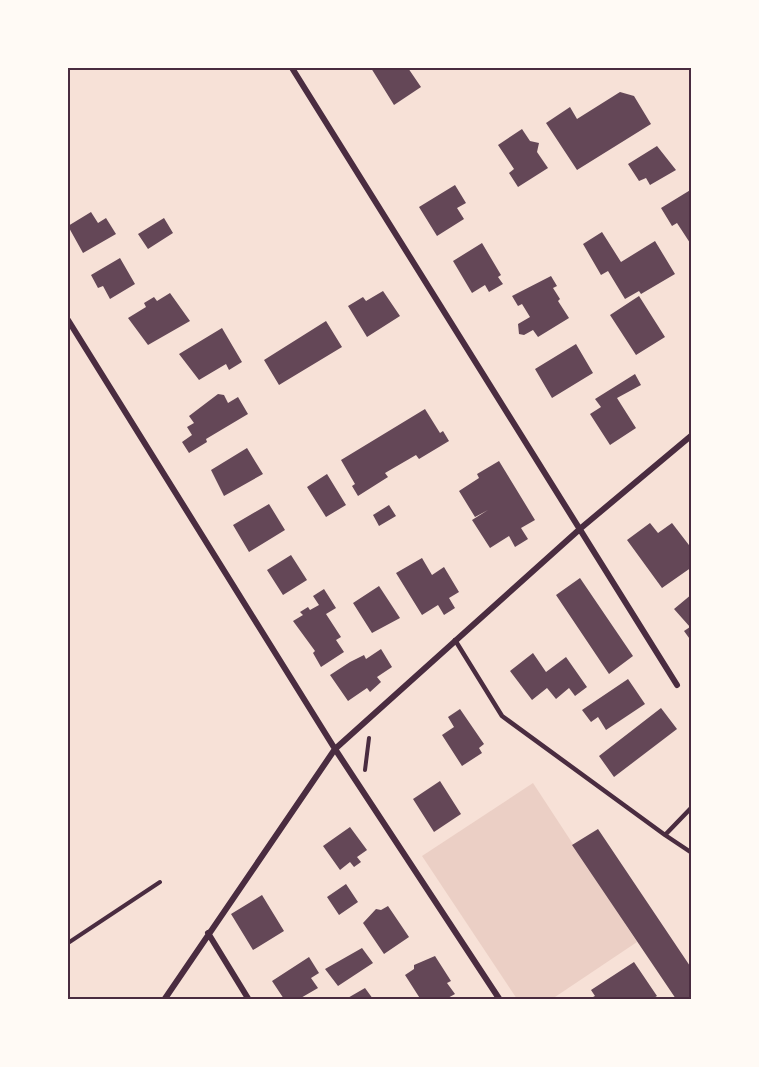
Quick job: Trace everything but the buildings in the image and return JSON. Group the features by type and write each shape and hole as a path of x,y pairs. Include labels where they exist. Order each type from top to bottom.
{"street":[{"path":"292,68 676,685"},
{"path":"68,320 335,749 500,999"},
{"path":"164,999 335,749 580,528 692,435"},
{"path":"208,933 249,999"}],"lane":[{"path":"455,640 502,716 692,853"},
{"path":"664,835 692,807"}],"path":[{"path":"362,789 369,738"},
{"path":"68,943 160,882"}],"shaded area":[{"path":"533,783 637,942 552,999 517,999 422,856"}]}
